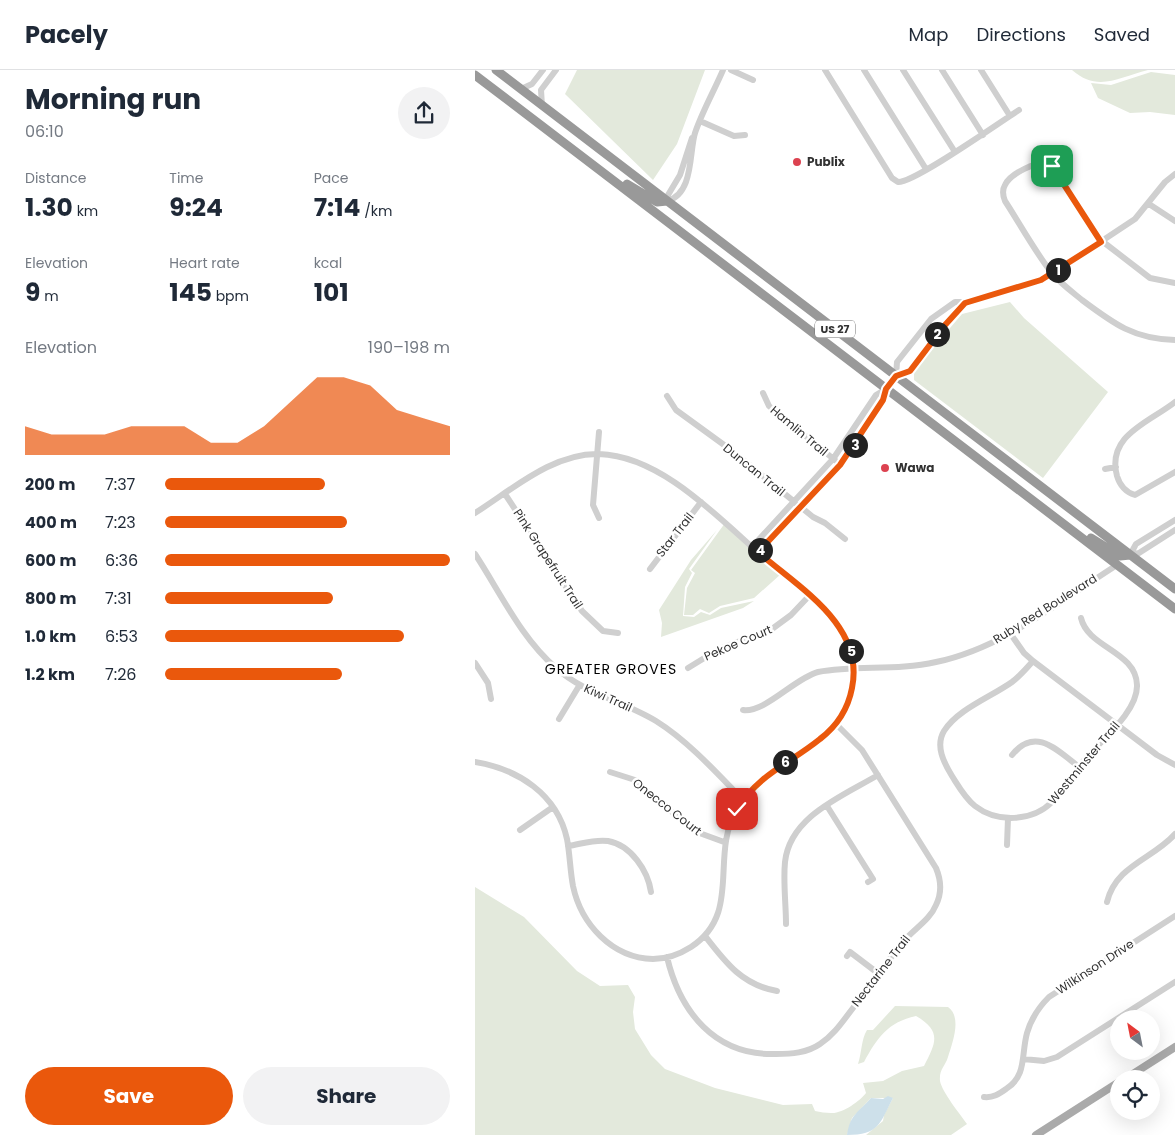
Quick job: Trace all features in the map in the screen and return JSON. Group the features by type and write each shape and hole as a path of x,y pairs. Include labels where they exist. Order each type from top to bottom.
{"highway":[{"name":"US 27","path":"495,70 1175,589"},
{"name":"US 27","path":"475,74 1175,610"},
{"path":"555,136 569,140 627,184 654,200 659,202 667,201"},
{"path":"1021,492 1032,493 1094,541 1118,555 1125,557 1130,555"}],"main road":[{"path":"1139,1070 1175,1047"},
{"path":"1036,1135 1110,1088"}],"street":[{"path":"521,89 532,84 543,70"},
{"path":"542,106 541,90 555,70"},
{"path":"667,201 689,144 723,70"},
{"path":"731,70 753,80"},
{"path":"825,70 894,180 905,182 983,135 1019,110"},
{"path":"864,70 926,169"},
{"path":"903,70 955,152"},
{"path":"942,70 983,135"},
{"path":"981,70 1010,116"},
{"path":"700,121 734,136 745,136"},
{"path":"667,201 678,194 692,162 695,134"},
{"path":"684,160 692,162"},
{"path":"1175,283 1150,278 1101,242 1049,164 1041,162 1034,164 1011,179 1004,187 1005,201 1052,274 1066,287 1117,326 1142,336 1175,340"},
{"path":"896,376 897,362 931,319 955,302 965,303 1033,283 1052,274 1135,219 1175,174"},
{"path":"1149,204 1175,222"},
{"path":"758,552 840,465 883,400 886,389 896,376 910,371 945,325 965,303"},
{"path":"752,546 833,459 876,394 886,389"},
{"name":"Hamlin Trail","path":"763,393 769,406 840,465"},
{"name":"Duncan Trail","path":"667,396 676,410 731,450 801,508 845,539"},
{"path":"1175,402 1126,436 1119,448 1116,468 1123,488 1135,495 1175,472"},
{"path":"599,432 593,505 599,518"},
{"path":"475,513 561,461 579,455 597,454 633,461 665,478 701,502 831,616 849,643 854,670 850,697 836,724 819,739 765,776 743,800 732,818 725,842 723,899 717,918 705,936 685,950 667,957 651,959 631,956 612,946 594,930 577,901 571,877 565,832 553,808 537,789 524,778 501,768 475,762"},
{"path":"1105,469 1116,468"},
{"name":"Pink Grapefruit Trail","path":"505,494 582,611 603,631 618,633"},
{"name":"Star Trail","path":"649,569 701,502"},
{"path":"1130,555 1136,544 1175,520"},
{"path":"1163,528 1167,535"},
{"path":"1130,555 1139,553 1175,530"},
{"name":"Kiwi Trail","path":"475,554 531,641 550,664 579,686 657,722 679,738 743,800"},
{"name":"Ruby Red Boulevard","path":"743,710 758,707 813,673 903,668 966,654 1009,633 1117,565"},
{"name":"Pekoe Court","path":"688,668 719,649 772,629 791,616 809,596"},
{"name":"Westminster Trail","path":"1033,661 1012,682 957,717 945,730 941,738 940,750 944,763 967,798 986,813 1008,818 1032,815 1048,806 1133,704 1137,686 1135,674 1129,664 1089,633 1081,618"},
{"path":"1009,633 1023,652 1033,661 1157,755 1175,765"},
{"path":"475,663 489,687 491,699"},
{"path":"559,719 579,686"},
{"name":"Nectarine Trail","path":"667,957 680,996 701,1025 725,1042 760,1054 797,1053 821,1044 836,1030 905,940 934,909 940,886 934,864 855,742 836,724"},
{"path":"1012,756 1023,745 1040,742 1052,746 1079,767"},
{"name":"Onecco Court","path":"610,772 622,775 641,784 694,831 725,842"},
{"path":"786,924 785,866 790,844 805,822 827,806 878,775"},
{"path":"827,806 873,879 868,882"},
{"path":"520,830 553,808"},
{"path":"1007,845 1008,818"},
{"path":"1107,902 1114,884 1123,872 1165,844 1175,834"},
{"path":"568,846 602,841 618,845 629,853 645,872 651,892"},
{"name":"Wilkinson Drive","path":"984,1097 995,1096 1015,1083 1020,1074 1031,1024 1049,997 1175,916"},
{"path":"705,936 726,963 741,977 758,986 777,991"},
{"path":"847,956 850,952 879,974"},
{"path":"1023,1059 1043,1061 1054,1059 1175,982"}],"shaded area":[{"path":"577,70 705,70 677,144 653,180 565,94"},
{"path":"1072,70 1148,70 1100,82 1091,81"},
{"path":"1151,72 1175,75 1175,115 1150,112 1130,113 1098,98 1091,83 1111,85"},
{"path":"1010,302 1024,318 1108,392 1043,478 914,380 914,370 962,314"},
{"path":"725,523 781,574 754,598 720,606 709,613 700,609 693,615 684,615 687,588 695,573 691,570"},
{"path":"717,530 689,569 692,573 685,587 683,616 694,617 701,612 710,615 721,608 754,601 743,608 661,637 662,623 659,610 691,560"},
{"path":"475,887 524,917 577,971 600,986 628,985 635,997 633,1012 635,1029 651,1055 665,1069 715,1088 783,1105 812,1104 815,1111 835,1113 860,1100 866,1093 863,1083 883,1081 902,1071 924,1066 934,1044 933,1032 930,1027 916,1016 898,1022 884,1032 864,1062 858,1064 867,1030 873,1030 895,1006 948,1007 955,1017 955,1030 948,1057 940,1074 940,1081 941,1086 967,1124 951,1135 866,1135 883,1121 893,1098 871,1098 852,1118 847,1135 475,1135"}],"water":[{"path":"888,1096 893,1098 877,1126 866,1133 847,1135 850,1122 871,1098 883,1099"}],"place":[{"name":"Publix","path":"797,162"},
{"name":"Wawa","path":"885,468"}],"district":[{"name":"GREATER GROVES","path":"611,669"}],"route":[{"path":"737,809 747,793 765,776 819,739 836,724 849,702 854,680 854,664 849,643 839,625 758,552 817,492 840,465 883,400 886,389 891,382 896,376 910,371 953,315 965,303 1041,280 1101,242 1052,166"}]}
